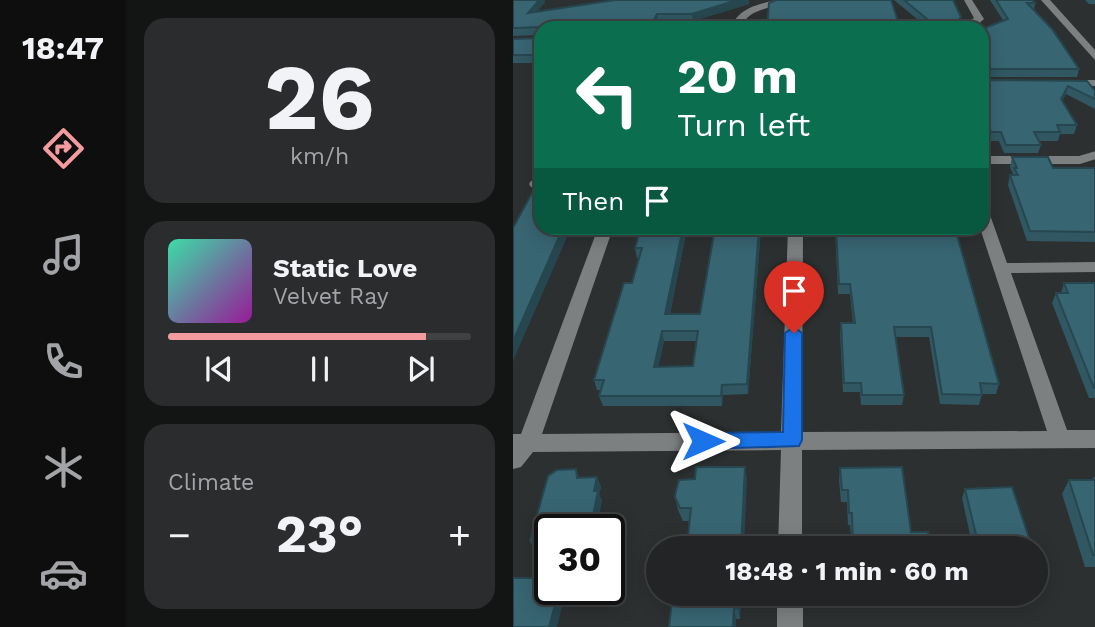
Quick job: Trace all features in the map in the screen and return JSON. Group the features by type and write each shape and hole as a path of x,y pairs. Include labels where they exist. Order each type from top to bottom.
{"street":[{"path":"737,21 744,13 784,0"},
{"path":"968,0 979,19 976,21"},
{"path":"1045,0 1095,58"},
{"path":"1057,83 1095,83"},
{"path":"989,160 1080,160 1095,155"},
{"path":"989,233 1060,439"},
{"path":"513,460 602,235"},
{"path":"790,536 795,235"},
{"path":"1001,268 1095,267"},
{"path":"521,443 1095,439"},
{"path":"790,606 790,627"}],"building":[{"path":"513,0 539,0 528,13 615,0 737,0 692,14 657,14 654,21 534,21 534,27 513,28"},
{"path":"776,0 891,0 898,21 768,21 769,3"},
{"path":"904,0 953,0 961,17 958,21 930,21"},
{"path":"996,0 1032,0 1035,3 1027,3 1052,29 1079,69 989,69 989,26 1008,19"},
{"path":"534,38 534,54 513,55 513,39"},
{"path":"989,80 1087,81 1095,91 1095,99 1068,86 1061,99 1077,125 1057,125 1060,132 1034,132 1041,145 1006,145 1001,132 991,132"},
{"path":"1012,157 1048,157 1053,168 1095,168 1095,232 1030,231 1010,175 1018,175"},
{"path":"534,191 534,235 560,235 513,341 513,228"},
{"path":"639,235 682,235 665,314 700,314 714,235 758,235 747,384 722,385 721,396 599,396 604,380 594,380 624,283 632,283 642,248 635,248","holes":["662,331 698,331 693,366 654,367"]},
{"path":"836,235 957,235 999,384 980,383 982,395 942,394 931,327 894,327 904,395 862,395 861,383 844,383 841,323 855,323 850,284 839,284"},
{"path":"1064,283 1095,283 1095,388 1056,293 1068,293"},
{"path":"696,467 745,467 742,536 688,536 691,508 680,508 675,497 679,480 695,479"},
{"path":"902,467 911,532 928,532 929,536 853,536 848,490 842,490 840,468"},
{"path":"576,469 577,478 597,477 594,491 598,491 593,514 537,514 548,476 557,470"},
{"path":"1069,480 1095,480 1095,555 1093,555"},
{"path":"1012,487 1028,536 976,536 965,489"},
{"path":"513,578 534,578 534,605 555,605 549,627 513,627"},
{"path":"671,606 738,606 734,608 733,627 669,627"}],"route":[{"path":"703,441 792,440 794,333"}]}
